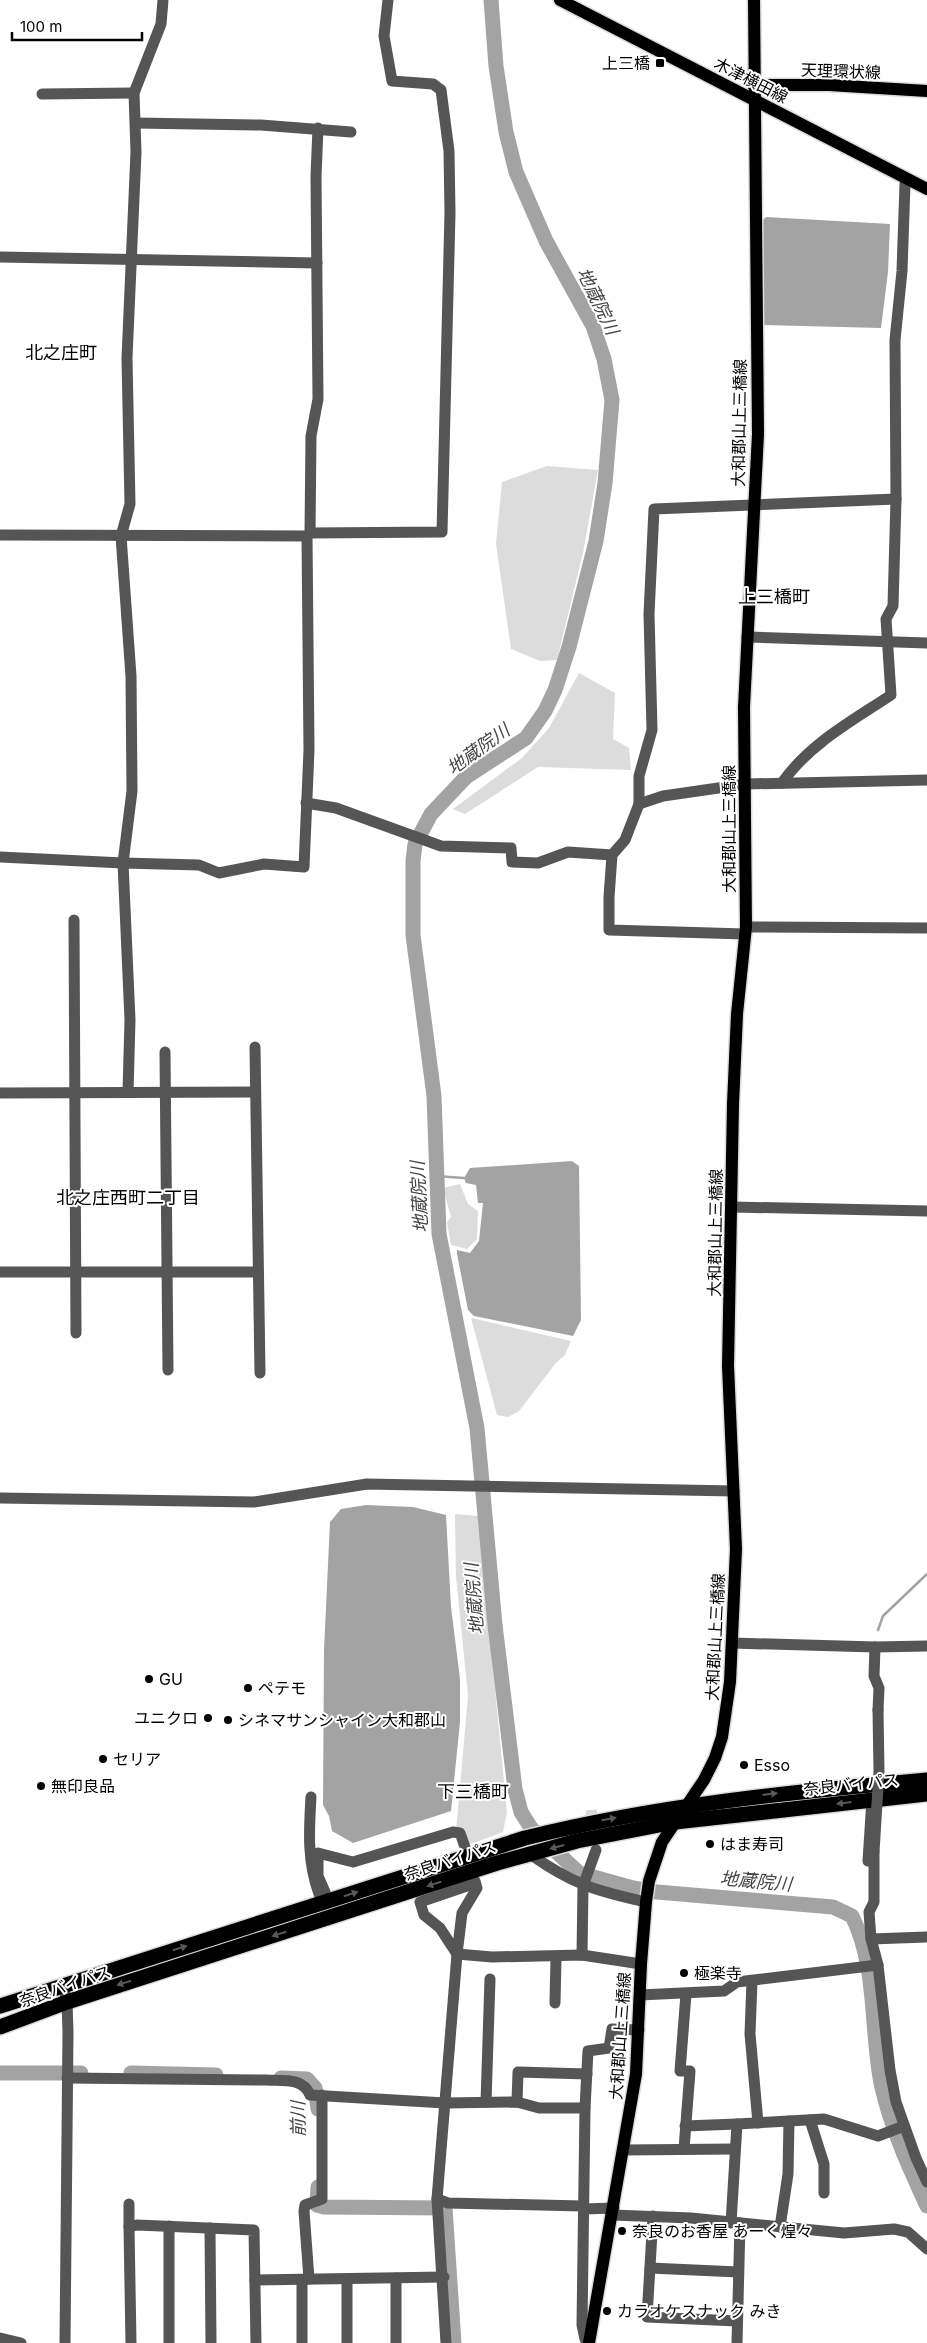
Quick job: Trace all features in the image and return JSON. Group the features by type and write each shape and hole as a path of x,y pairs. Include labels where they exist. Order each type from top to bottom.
{"highway":[{"name":"奈良バイパス","path":"0,2006 525,1838 688,1805 772,1794 927,1780"},
{"name":"奈良バイパス","path":"0,2027 67,2002 470,1878 534,1853 577,1841 675,1822 927,1794"}],"main road":[{"name":"木津横田線","path":"560,0 927,190"},
{"path":"754,0 753,85 755,100"},
{"name":"天理環状線","path":"753,85 829,85 927,91"},
{"name":"大和郡山上三橋線","path":"589,2341 636,2074 641,1964 649,1882 662,1842 708,1773 722,1737 728,1709 736,1549 728,1366 736,1033 745,931 746,784 744,707 758,434 754,167 755,100"}],"street":[{"path":"128,1092 130,1020 123,863 132,791 131,676 121,536 130,504 127,358 136,152 134,93 161,24 164,0"},
{"path":"0,535 308,535 442,532 450,213 448,151 441,90 434,84 392,81 384,36 388,0"},
{"path":"42,94 134,93"},
{"path":"136,123 261,125 351,132"},
{"path":"0,857 199,865 219,873 264,864 304,867 309,750 308,535 311,436 318,399 316,176 318,128"},
{"path":"782,783 793,767 808,751 890,695 886,619 892,606 896,498 895,340 902,271 905,184 908,180"},
{"path":"0,257 317,263"},
{"path":"896,498 654,509 649,614 652,730 639,776 639,804 624,840 612,855 608,897 609,930 745,931 927,928"},
{"path":"747,637 927,643"},
{"path":"639,804 663,796 746,784 927,780"},
{"path":"306,803 336,808 440,846 511,848 512,862 538,863 568,852 612,855"},
{"path":"74,920 76,1333"},
{"path":"255,1047 260,1373"},
{"path":"165,1052 168,1370"},
{"path":"0,1093 255,1092"},
{"path":"733,1207 927,1211"},
{"path":"0,1272 258,1272"},
{"path":"0,1498 254,1502 368,1484 734,1491"},
{"path":"732,1643 874,1647 927,1646"},
{"path":"869,1912 874,1902 874,1852 879,1770 879,1688 874,1676 874,1647"},
{"path":"311,1797 309,1832 312,1874 319,1894 325,1892 318,1876 318,1853 354,1862 452,1832 460,1833 465,1847"},
{"path":"872,1799 868,1852 871,1939 896,2102 903,2127 927,2182"},
{"path":"582,1956 585,1879 596,1850"},
{"path":"534,1853 565,1878 585,1879 646,1900"},
{"path":"457,1954 440,1928 424,1915 420,1902 468,1886 470,1878"},
{"path":"446,2343 444,2277 438,2199 457,1954 462,1913 477,1888 470,1878"},
{"path":"871,1939 927,1937"},
{"path":"457,1954 556,1958 582,1956 641,1964"},
{"path":"555,2004 556,1958"},
{"path":"640,1995 724,1991 737,1982 752,1981 777,1975 876,1966"},
{"path":"486,2102 490,1979"},
{"path":"752,1981 750,2034 758,2123"},
{"path":"63,1986 67,2002 64,2343"},
{"path":"684,2150 690,2071 680,2071 686,1994"},
{"path":"589,2341 585,2338 582,2325 585,2108 588,2051 609,2048 612,2029 639,2030"},
{"path":"517,2102 518,2072 587,2074"},
{"path":"67,2073 298,2082 307,2088 310,2095 446,2103 517,2102 539,2108 585,2108"},
{"path":"302,2343 305,2280 305,2205 322,2199 322,2095"},
{"path":"810,2120 824,2164 824,2192"},
{"path":"686,2126 824,2120 878,2136 903,2127"},
{"path":"780,2227 788,2174 789,2121"},
{"path":"737,2124 735,2149 735,2223 738,2272 737,2343"},
{"path":"624,2150 735,2149"},
{"path":"438,2199 448,2203 583,2208 844,2234 894,2229 908,2232 927,2249"},
{"path":"129,2204 131,2343"},
{"path":"653,2216 647,2317 737,2321"},
{"path":"129,2227 137,2225 254,2230 256,2343"},
{"path":"169,2226 169,2343"},
{"path":"210,2228 211,2343"},
{"path":"650,2268 738,2272"},
{"path":"255,2280 444,2277"},
{"path":"396,2278 396,2343"},
{"path":"347,2279 347,2343"},
{"path":"0,2338 20,2343"}],"shaded area":[{"path":"766,217 890,224 888,272 881,328 763,325 761,222"},
{"path":"547,466 598,470 583,553 557,660 540,661 511,649 496,544 502,482"},
{"path":"579,673 615,693 613,739 629,748 631,770 538,767 465,814 453,809 522,758 549,728"},
{"path":"572,1161 579,1166 581,1320 573,1336 474,1316 468,1310 457,1254 457,1250 470,1253 479,1241 483,1203 478,1203 476,1185 466,1183 464,1178 470,1168"},
{"path":"460,1184 468,1204 478,1211 477,1239 467,1249 451,1245 447,1222 451,1217 443,1188"},
{"path":"471,1318 571,1341 565,1355 555,1364 519,1411 508,1417 497,1415"},
{"path":"366,1505 413,1507 446,1515 451,1607 460,1679 460,1722 451,1811 353,1843 332,1831 329,1816 323,1805 324,1650 330,1522 341,1509"},
{"path":"455,1514 478,1516 507,1812 503,1832 471,1844 456,1832 468,1696 456,1576"}],"waterway":[{"name":"地蔵院川","path":"491,0 496,66 506,132 516,172 546,241 593,326 604,359 612,400 605,483 596,541 569,647 555,690 545,711 526,738 466,777 431,814 415,844 413,861 413,935 434,1096 439,1234 477,1428 495,1625 515,1789 521,1812 531,1828 579,1873 633,1888 657,1892 833,1907 852,1916 860,1936 870,1979 878,2067 886,2104 907,2163 927,2206"},
{"path":"435,1176 464,1178"},
{"path":"878,1630 883,1616 927,1574"},
{"name":"前川","path":"0,2073 81,2073"},
{"name":"前川","path":"131,2073 216,2075"},
{"name":"前川","path":"281,2078 307,2079 315,2088 318,2109"},
{"name":"前川","path":"318,2187 317,2205 324,2207 445,2208 454,2343"}],"tunnel":[{"path":"591,1810 594,1831"}],"place":[{"name":"上三橋","path":"660,63"},
{"name":"GU","path":"149,1679"},
{"name":"ペテモ","path":"248,1688"},
{"name":"ユニクロ","path":"208,1718"},
{"name":"シネマサンシャイン大和郡山","path":"228,1720"},
{"name":"セリア","path":"103,1759"},
{"name":"Esso","path":"744,1765"},
{"name":"無印良品","path":"41,1786"},
{"name":"はま寿司","path":"710,1844"},
{"name":"極楽寺","path":"684,1973"},
{"name":"奈良のお香屋 あーく煌々","path":"622,2231"},
{"name":"カラオケスナック みき","path":"607,2311"}],"district":[{"name":"北之庄町","path":"61,352"},
{"name":"上三橋町","path":"774,596"},
{"name":"北之庄西町二丁目","path":"128,1197"},
{"name":"下三橋町","path":"473,1791"}]}
